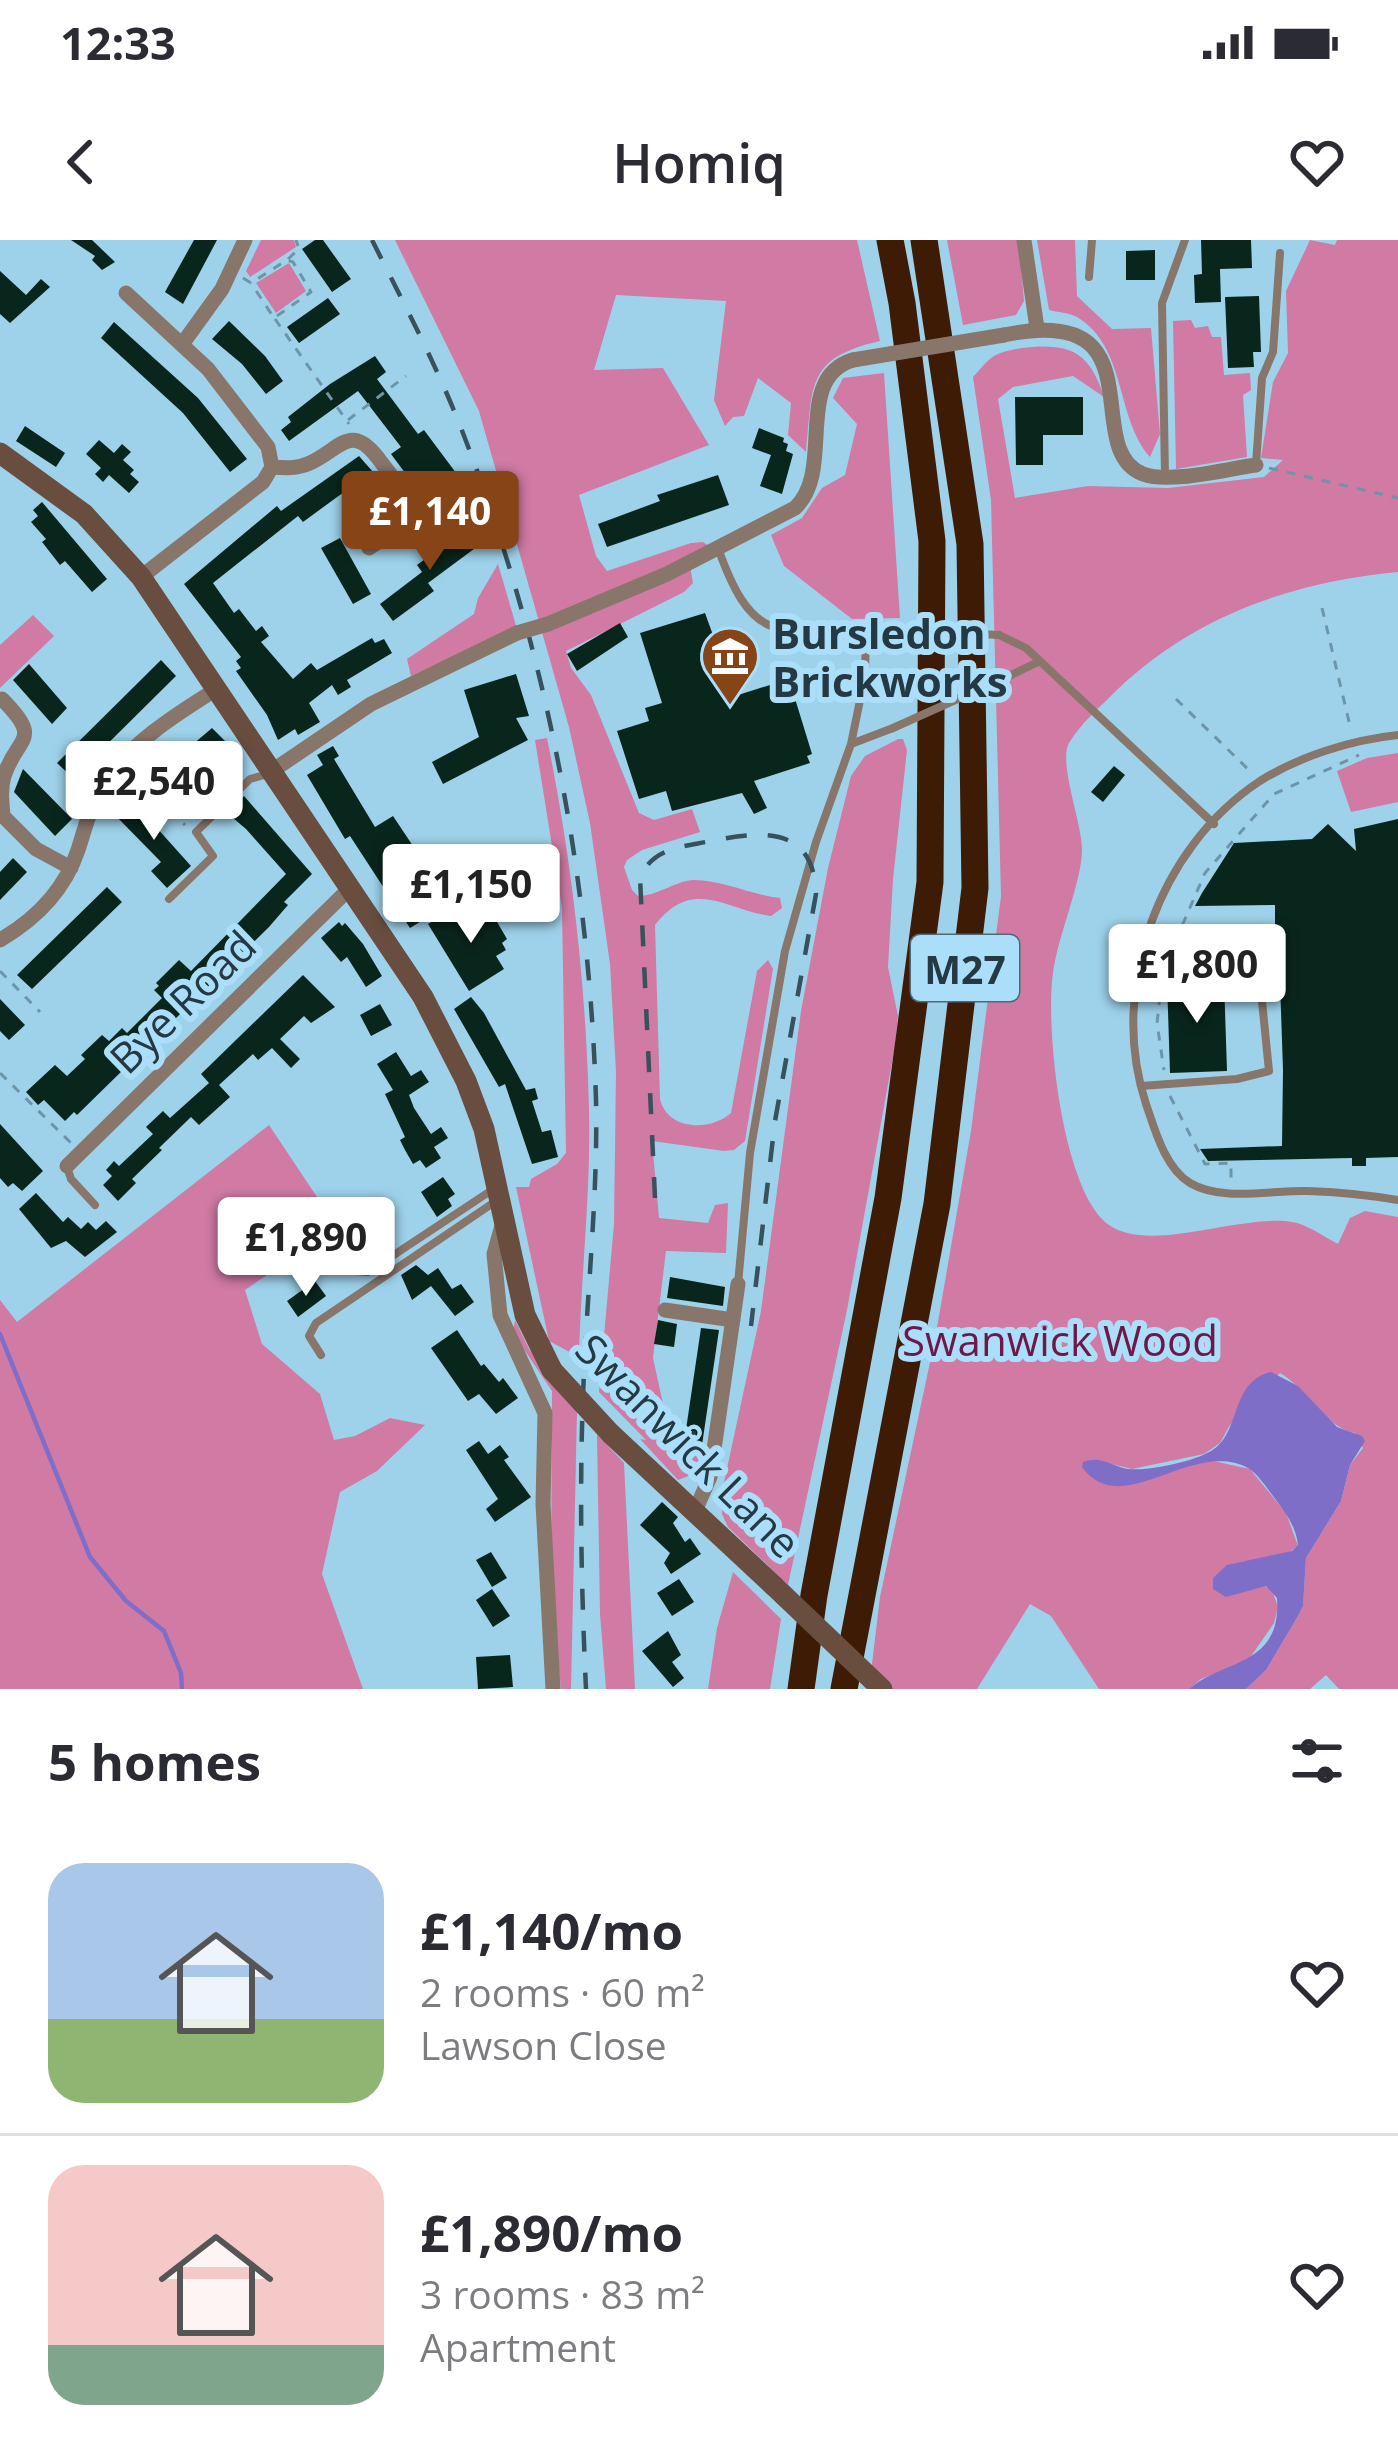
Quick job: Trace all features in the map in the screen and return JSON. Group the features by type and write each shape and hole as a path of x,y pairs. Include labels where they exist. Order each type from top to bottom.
{"highway":[{"name":"M27","path":"801,1689 888,1198 930,881 932,541 890,240"},
{"name":"M27","path":"844,1689 937,1204 975,888 970,544 924,240"}],"street":[{"path":"183,343 231,271 245,240"},
{"path":"1024,240 1037,328"},
{"path":"126,293 183,343 268,446 272,467 263,482 141,577"},
{"path":"269,773 371,704 517,633 648,583 784,514 806,496 815,466 821,392 837,367 854,360 1037,328 1066,331 1092,350 1108,378 1124,458 1142,473 1165,477 1256,465"},
{"path":"272,467 290,469 311,463 342,440 358,440 372,450 406,496 410,512 401,526 369,548"},
{"name":"Swanwick Lane","path":"0,453 84,514 141,577 348,890 404,964 446,1037 484,1129 525,1315 553,1370 611,1434 882,1689"},
{"path":"0,940 42,909 71,868 100,790 121,764 161,725 215,689"},
{"path":"2,698 22,722 25,737 6,771 2,814 36,849 71,868"},
{"name":"Bye Road","path":"68,1166 348,890"},
{"name":"Swanwick Lane","path":"500,1201 494,1254 500,1316 544,1413 550,1688"},
{"path":"695,1511 710,1477 738,1284"},
{"path":"665,1310 733,1320"}],"lane":[{"path":"1090,277 1092,240"},
{"path":"1165,477 1162,303 1185,240"},
{"path":"1256,465 1262,378 1273,352 1280,253"},
{"path":"718,546 738,597 770,627 800,634 900,630 999,635 1018,642 1214,824"},
{"path":"738,1284 750,1153 785,951 851,744 865,676 866,630"},
{"path":"851,744 1040,661"},
{"path":"1398,735 1354,742 1261,781 1214,824 1182,861 1161,899 1140,965 1132,1024 1141,1086 1159,1138 1180,1176 1208,1190 1322,1191 1398,1201"},
{"path":"169,899 213,856 196,832 250,779 269,773"},
{"path":"1140,965 1163,970 1259,971 1269,1071 1237,1079 1141,1086"},
{"path":"68,1166 66,1172 95,1205"},
{"path":"333,1269 368,1272 500,1201"},
{"path":"321,1355 309,1336 322,1318 500,1201"}],"path":[{"path":"251,284 299,249 296,240"},
{"path":"274,318 311,292 287,260"},
{"path":"231,271 251,284 358,440"},
{"path":"347,421 406,376"},
{"path":"1256,465 1398,498"},
{"path":"1322,608 1357,755"},
{"path":"1176,699 1261,781"},
{"path":"1231,1192 1231,1163 1205,1164 1166,1086 1157,1023 1163,970 1205,874 1274,794 1368,750"},
{"path":"121,764 187,827"},
{"path":"0,971 40,1012"},
{"path":"0,1073 79,1151"}],"green space":[{"path":"261,240 294,240 296,247 250,277 246,271"},
{"path":"395,240 857,240 880,341 838,356 825,366 813,392 806,452 788,435 791,403 758,378 744,416 733,417 725,426 714,400 726,301 616,295 594,370 663,368 709,445 579,495 596,556 607,571 691,543 703,542 713,549 689,561 693,583 684,592 566,651 571,668 591,695 639,813 654,820 692,809 700,832 642,850 627,860 624,867 632,890 638,896 687,881 705,881 780,898 782,908 771,916 697,899 669,910 655,925 660,1099 680,1122 701,1125 731,1113 757,971 768,960 773,969 745,1141 724,1151 652,1141 659,1218 708,1223 715,1205 728,1203 726,1253 666,1251 653,1358 667,1422 666,1447 700,1455 696,1473 678,1480 599,1392 614,1224 616,1072 610,964 590,823 569,727 479,411"},
{"path":"947,240 1019,240 1024,301 1016,315 963,325"},
{"path":"1037,240 1075,240 1077,296 1112,329 1151,328 1160,434 1150,457 1131,422 1105,346 1077,317 1049,310"},
{"name":"Swanwick Wood","path":"1310,240 1335,245 1337,240 1398,240 1398,572 1284,594 1213,622 1148,663 1074,736 1066,764 1082,849 1053,973 1052,1031 1069,1145 1093,1207 1109,1225 1149,1236 1275,1221 1297,1223 1338,1244 1350,1218 1365,1211 1398,1217 1398,1689 1339,1689 1326,1675 1310,1689 1246,1689 1266,1670 1303,1606 1306,1558 1341,1501 1350,1465 1363,1448 1355,1433 1334,1423 1280,1373 1230,1425 1220,1443 1204,1454 1132,1469 1091,1459 1154,1478 1192,1463 1213,1461 1250,1469 1286,1513 1298,1546 1284,1556 1241,1562 1250,1590 1265,1586 1272,1590 1278,1607 1274,1623 1247,1662 1201,1679 1189,1689 1099,1689 1051,1616 1030,1604 977,1689 869,1689 880,1597 935,1339 971,1131 1001,896 991,500 973,377 1003,352 1060,348 1087,363 1104,397 1073,376 1013,387 998,399 1015,498 1088,486 1168,488 1264,477 1283,460 1261,458 1273,382 1288,353 1286,291"},
{"path":"289,263 306,291 276,313 256,283"},
{"path":"1191,320 1195,328 1208,326 1212,337 1221,337 1224,375 1250,373 1251,390 1243,395 1247,457 1176,469 1173,321"},
{"path":"884,373 900,618 852,619 784,566 771,535 802,518 822,488 845,475 857,424 833,398 843,378"},
{"path":"498,564 517,629 411,676 407,659 474,614"},
{"path":"33,615 54,636 0,688 0,645"},
{"path":"547,738 570,876 587,1063 589,1172 579,1357 549,1341 516,1187 529,1187 531,1179 566,1153 562,908 535,740"},
{"path":"903,739 907,750 888,967 898,1016 895,1046 847,1310 788,1585 728,1527 722,1514 723,1487 761,1311 801,1011 828,868 851,776 865,756"},
{"path":"1398,753 1398,802 1351,812 1337,771 1367,758"},
{"path":"269,1125 337,1227 245,1290 262,1344 320,1394 334,1440 355,1436 390,1418 425,1425 377,1471 340,1492 322,1574 363,1689 0,1689 0,1300 17,1322"},
{"path":"515,1320 529,1349 577,1411 571,1689 561,1689 551,1589 552,1391 513,1333"},
{"path":"597,1434 624,1463 635,1689 606,1689"},
{"path":"733,1572 781,1619 770,1689 708,1689 717,1628"}],"shaded area":[{"path":"1271,1372 1298,1386 1337,1427 1365,1441 1350,1465 1341,1501 1306,1558 1303,1606 1266,1670 1246,1689 1189,1689 1248,1658 1270,1637 1277,1598 1266,1586 1226,1597 1213,1589 1213,1578 1227,1565 1292,1551 1298,1545 1292,1525 1248,1468 1204,1463 1117,1486 1098,1482 1082,1467 1083,1462 1101,1460 1137,1469 1203,1455 1221,1443 1248,1386"}],"building":[{"path":"71,240 92,240 115,262 102,270 92,260 95,256"},
{"path":"194,240 217,240 183,304 165,292"},
{"path":"323,240 351,279 332,292 302,249"},
{"path":"1201,240 1251,240 1252,268 1220,269 1221,302 1195,303 1194,275 1202,274"},
{"path":"1155,250 1155,280 1126,280 1126,251"},
{"path":"0,271 26,295 41,279 50,287 10,323 0,314"},
{"path":"1259,296 1261,352 1253,352 1254,367 1228,368 1225,297"},
{"path":"328,298 340,314 299,343 287,327"},
{"path":"229,321 283,381 266,394 242,364 212,339"},
{"path":"114,322 198,398 247,459 230,472 183,413 101,338"},
{"path":"375,356 386,372 377,379 465,485 432,509 391,454 401,447 358,391 289,441 281,430 291,422 288,417"},
{"path":"1015,397 1083,397 1083,435 1043,435 1043,465 1016,465"},
{"path":"25,426 65,453 56,467 16,441"},
{"path":"759,428 784,438 786,451 793,454 782,494 760,486 771,455 752,448"},
{"path":"99,440 114,453 122,444 131,452 123,460 139,482 129,493 109,475 103,482 95,474 101,468 86,454"},
{"path":"359,456 382,493 373,500 359,481 303,522 298,516 213,583 234,613 239,609 256,631 262,626 269,636 261,642 293,679 311,663 317,670 372,638 375,643 384,639 392,653 347,680 351,687 338,695 332,685 309,703 320,722 278,740 267,715 236,671 241,668 236,661 241,657 184,584 277,506 281,511"},
{"path":"718,475 729,505 607,547 598,524 660,501 657,495"},
{"path":"42,502 107,579 92,592 42,542 46,539 31,522 38,516 33,510"},
{"path":"470,526 482,543 428,583 434,591 393,621 380,604 422,572 417,565"},
{"path":"340,538 371,594 353,604 321,548"},
{"name":"Bursledon Brickworks","path":"705,613 735,696 789,679 812,754 807,756 810,763 754,781 767,808 754,814 742,793 672,811 666,791 639,799 617,731 649,721 645,708 662,703 640,633"},
{"path":"620,623 628,637 577,671 567,654"},
{"path":"161,660 176,676 73,778 57,763"},
{"path":"29,664 67,708 52,724 13,680"},
{"path":"516,674 529,716 516,718 528,740 443,784 432,762 479,737 464,690"},
{"path":"212,728 228,744 166,796 151,780"},
{"path":"333,746 339,756 334,759 375,827 393,816 413,846 392,859 428,917 410,928 350,836 345,839 307,775 323,765 317,755"},
{"path":"1114,766 1125,775 1103,802 1091,792"},
{"path":"23,769 72,819 55,836 14,792"},
{"path":"244,796 312,874 284,902 288,905 269,927 77,1115 74,1112 65,1121 44,1100 38,1105 26,1092 55,1065 67,1076 102,1035 109,1041 122,1028 127,1033 162,998 154,990 159,986 156,983 179,960 191,971 286,874 227,813"},
{"path":"130,798 191,866 167,888 151,871 161,862 114,814"},
{"path":"1398,819 1398,1157 1366,1158 1366,1166 1352,1166 1352,1158 1208,1161 1200,1149 1282,1146 1283,1070 1280,982 1275,981 1275,905 1195,906 1202,893 1234,843 1312,839 1328,824 1356,851 1354,829"},
{"path":"470,857 488,886 475,894 458,864"},
{"path":"13,858 27,872 0,900 0,872"},
{"path":"107,887 122,902 32,989 17,975"},
{"path":"452,910 462,926 490,910 507,939 502,943 506,950 496,956 504,969 469,991 428,924"},
{"path":"339,922 363,944 382,976 366,987 347,957 341,962 321,938"},
{"path":"303,975 335,1007 311,1023 304,1016 280,1039 300,1059 291,1068 272,1048 258,1060 253,1054 219,1085 230,1097 199,1125 191,1117 132,1179 136,1183 118,1201 103,1185 112,1176 106,1170 114,1161 119,1166 153,1134 146,1127 163,1111 170,1118 209,1083 201,1074"},
{"path":"1224,980 1227,1071 1170,1073 1167,981"},
{"path":"471,997 526,1090 535,1088 538,1099 532,1101 542,1132 551,1130 558,1157 532,1164 505,1084 499,1087 454,1009"},
{"path":"0,999 25,1025 9,1040 0,1031"},
{"path":"380,1004 392,1025 371,1036 360,1015"},
{"path":"396,1052 411,1076 421,1070 429,1082 409,1095 414,1108 431,1134 441,1127 448,1138 434,1147 441,1158 426,1168 420,1160 413,1164 400,1140 405,1137 385,1094 393,1090 377,1064"},
{"path":"0,1124 43,1171 22,1191 13,1183 8,1187 0,1178"},
{"path":"443,1177 455,1194 448,1199 452,1206 437,1217 421,1192"},
{"path":"36,1193 63,1222 68,1217 81,1229 88,1222 96,1230 106,1221 117,1232 85,1257 66,1241 51,1248 19,1209"},
{"path":"416,1265 428,1275 438,1268 452,1289 461,1284 474,1302 455,1316 431,1286 412,1300 401,1275"},
{"path":"670,1277 725,1287 723,1306 667,1298"},
{"path":"315,1281 326,1296 298,1317 287,1301"},
{"path":"658,1320 677,1324 674,1347 654,1344"},
{"path":"701,1328 719,1330 702,1445 684,1443"},
{"path":"457,1330 481,1366 499,1382 503,1378 518,1398 496,1414 479,1394 468,1401 431,1348"},
{"path":"479,1441 488,1454 500,1445 509,1457 504,1460 531,1497 495,1522 486,1509 498,1499 466,1450"},
{"path":"662,1502 678,1517 673,1523 685,1542 690,1538 701,1554 671,1574 664,1563 670,1553 640,1525"},
{"path":"491,1552 507,1578 492,1587 476,1560"},
{"path":"679,1579 694,1602 672,1616 657,1593"},
{"path":"492,1589 510,1616 493,1627 476,1600"},
{"path":"668,1631 681,1655 672,1662 684,1678 673,1687 642,1651"},
{"path":"510,1655 513,1687 478,1689 476,1657"}],"waterway":[{"path":"0,1334 90,1557 126,1601 164,1631 181,1673 182,1689"}],"railway":[{"path":"372,240 441,380 491,509 539,675 572,843 584,928 596,1100 582,1451 586,1689"},
{"path":"655,1198 640,877 653,860 679,847 748,835 782,838 806,855 816,894 775,1121 751,1326"}],"place":[{"name":"Bursledon Brickworks","path":"730,707"}]}
